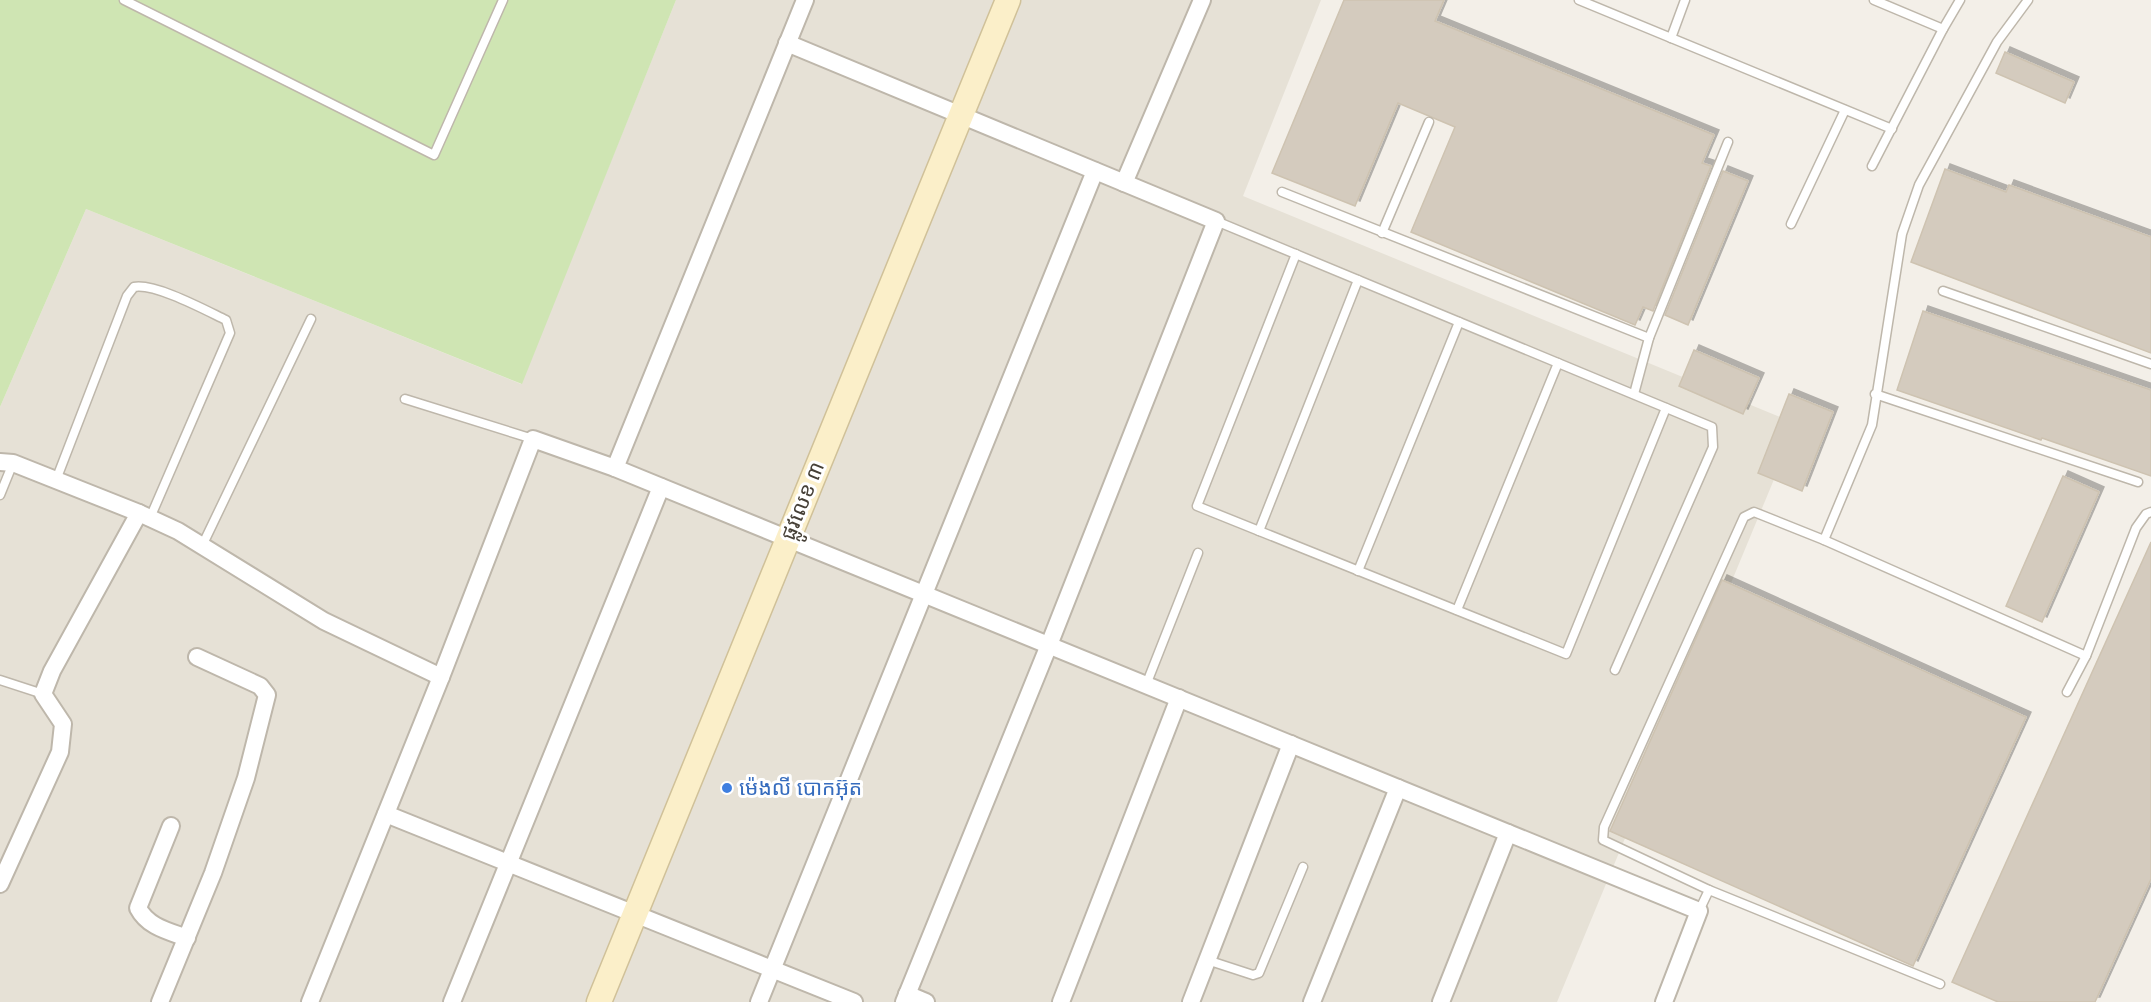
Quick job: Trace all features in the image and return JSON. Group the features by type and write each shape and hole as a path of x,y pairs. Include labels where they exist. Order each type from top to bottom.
{"street":[{"path":"615,468 805,0"},
{"name":"ផ្លូវលេខ ៣","path":"599,1002 1008,0"},
{"path":"1125,183 1202,0"},
{"path":"787,43 1216,221 906,998 926,1002"},
{"path":"759,1002 1095,171"},
{"path":"310,1002 441,677 532,439 615,468 1699,911 1664,1002"},
{"path":"6,463 56,480 178,531 324,621 441,677"},
{"path":"452,1002 661,487"},
{"path":"0,884 60,752 63,724 43,694 52,671 145,516"},
{"path":"160,1002 213,873 246,778 267,695 260,686 197,657"},
{"path":"1061,1002 1179,698"},
{"path":"1191,1002 1290,744"},
{"path":"1312,1002 1398,788"},
{"path":"386,814 854,1002"},
{"path":"171,826 138,908 143,919 187,938"},
{"path":"1441,1002 1508,833"}],"lane":[{"path":"124,0 434,155 503,0"},
{"path":"1579,0 1892,129"},
{"path":"1671,38 1685,0"},
{"path":"1874,0 1943,29"},
{"path":"1872,166 1960,0"},
{"path":"1824,540 1872,425 1875,394 1902,234 1919,185 1997,42 2028,0"},
{"path":"1791,224 1845,110"},
{"path":"1382,233 1429,122"},
{"path":"1634,394 1649,338 1728,142"},
{"path":"1282,192 1649,338"},
{"path":"1216,221 1712,427 1713,447 1615,670"},
{"path":"1296,254 1197,506 1566,654 1666,408"},
{"path":"1259,531 1358,280"},
{"path":"56,480 126,296 134,287 142,286 158,290 226,320 230,333 145,516"},
{"path":"1943,291 2151,364"},
{"path":"202,547 311,319"},
{"path":"1358,571 1459,322"},
{"path":"1457,610 1558,363"},
{"path":"1875,394 2138,483"},
{"path":"405,399 532,439"},
{"path":"0,495 6,463"},
{"path":"1940,984 1709,890 1603,840 1604,827 1744,517 1754,512 1824,540 2086,656"},
{"path":"2067,692 2086,656 2136,528 2146,514 2151,512"},
{"path":"1146,685 1198,553"},
{"path":"0,680 43,694"},
{"path":"1207,960 1253,975 1259,973 1303,867"},
{"path":"1699,911 1709,890"}],"shaded area":[{"path":"676,0 1321,0 1243,196 1797,424 1557,1002 0,1002 0,407 86,209 521,384"}],"green space":[{"path":"0,0 676,0 522,384 86,209 0,407"}],"building":[{"path":"1344,0 1444,0 1435,21 1714,135 1702,163 1711,166 1653,311 1643,307 1635,325 1411,232 1455,127 1398,103 1355,206 1272,173"},
{"path":"2005,52 2074,82 2065,103 1996,73"},
{"path":"1945,169 2006,192 2009,185 2151,237 2151,353 1911,262"},
{"path":"1723,171 1748,181 1688,325 1665,315"},
{"path":"1923,311 2151,390 2151,476 1897,390"},
{"path":"1694,350 1759,378 1743,414 1679,386"},
{"path":"1789,394 1833,412 1802,491 1758,473"},
{"path":"2063,476 2099,492 2042,622 2006,606"},
{"path":"2151,542 2151,879 2095,1002 1998,1002 1952,982"},
{"path":"1722,580 2026,717 1913,966 1610,831"}],"place":[{"name":"ម៉េងលី បោកអ៊ុត","path":"727,788"}]}
